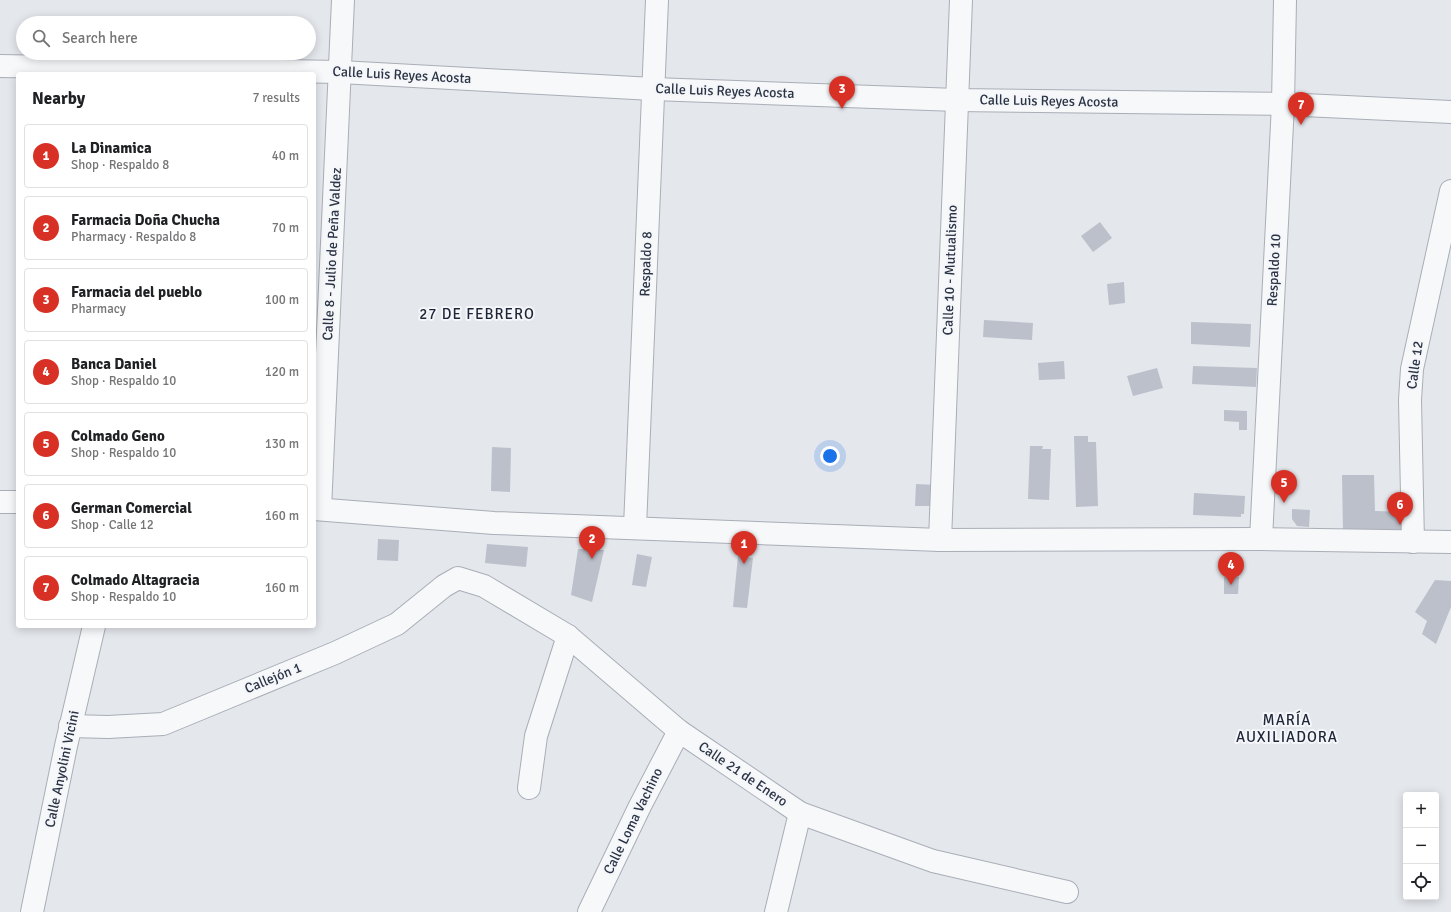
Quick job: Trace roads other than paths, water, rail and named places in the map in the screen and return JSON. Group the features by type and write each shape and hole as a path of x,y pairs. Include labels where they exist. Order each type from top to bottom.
{"street":[{"name":"Calle 8 - Julio de Peña Valdez","path":"317,509 343,0"},
{"name":"Respaldo 8","path":"635,527 657,0"},
{"name":"Calle 10 - Mutualismo","path":"940,540 962,0"},
{"name":"Respaldo 10","path":"1261,539 1283,104 1286,0"},
{"name":"Calle Luis Reyes Acosta","path":"0,66 340,72 653,89 957,100 1283,104 1451,112"},
{"name":"Calle 12","path":"1413,542 1410,400 1412,369 1451,191"},
{"path":"0,502 16,502"},
{"path":"317,509 494,523 635,527 940,540 1261,539 1451,542"},
{"name":"Calle 21 de Enero","path":"458,578 484,586 568,636 679,731 800,813 933,861 1067,892"},
{"name":"Callejón 1","path":"70,726 108,728 163,724 336,653 397,624 444,586 458,578"},
{"name":"Calle Anyolini Vicini","path":"32,912 70,726 94,628"},
{"path":"529,788 536,736 568,636"},
{"name":"Calle Loma Vachino","path":"589,912 640,806 679,731"},
{"path":"776,912 800,813"}],"place":[{"name":"Farmacia del pueblo","path":"842,109"},
{"name":"Colmado Altagracia","path":"1301,125"},
{"name":"Colmado Geno","path":"1284,503"},
{"name":"German Comercial","path":"1400,525"},
{"name":"Farmacia Doña Chucha","path":"592,559"},
{"name":"La Dinamica","path":"744,564"},
{"name":"Banca Daniel","path":"1231,585"}],"district":[{"name":"27 DE FEBRERO","path":"477,314"},
{"name":"MARÍA AUXILIADORA","path":"1287,728"}]}
